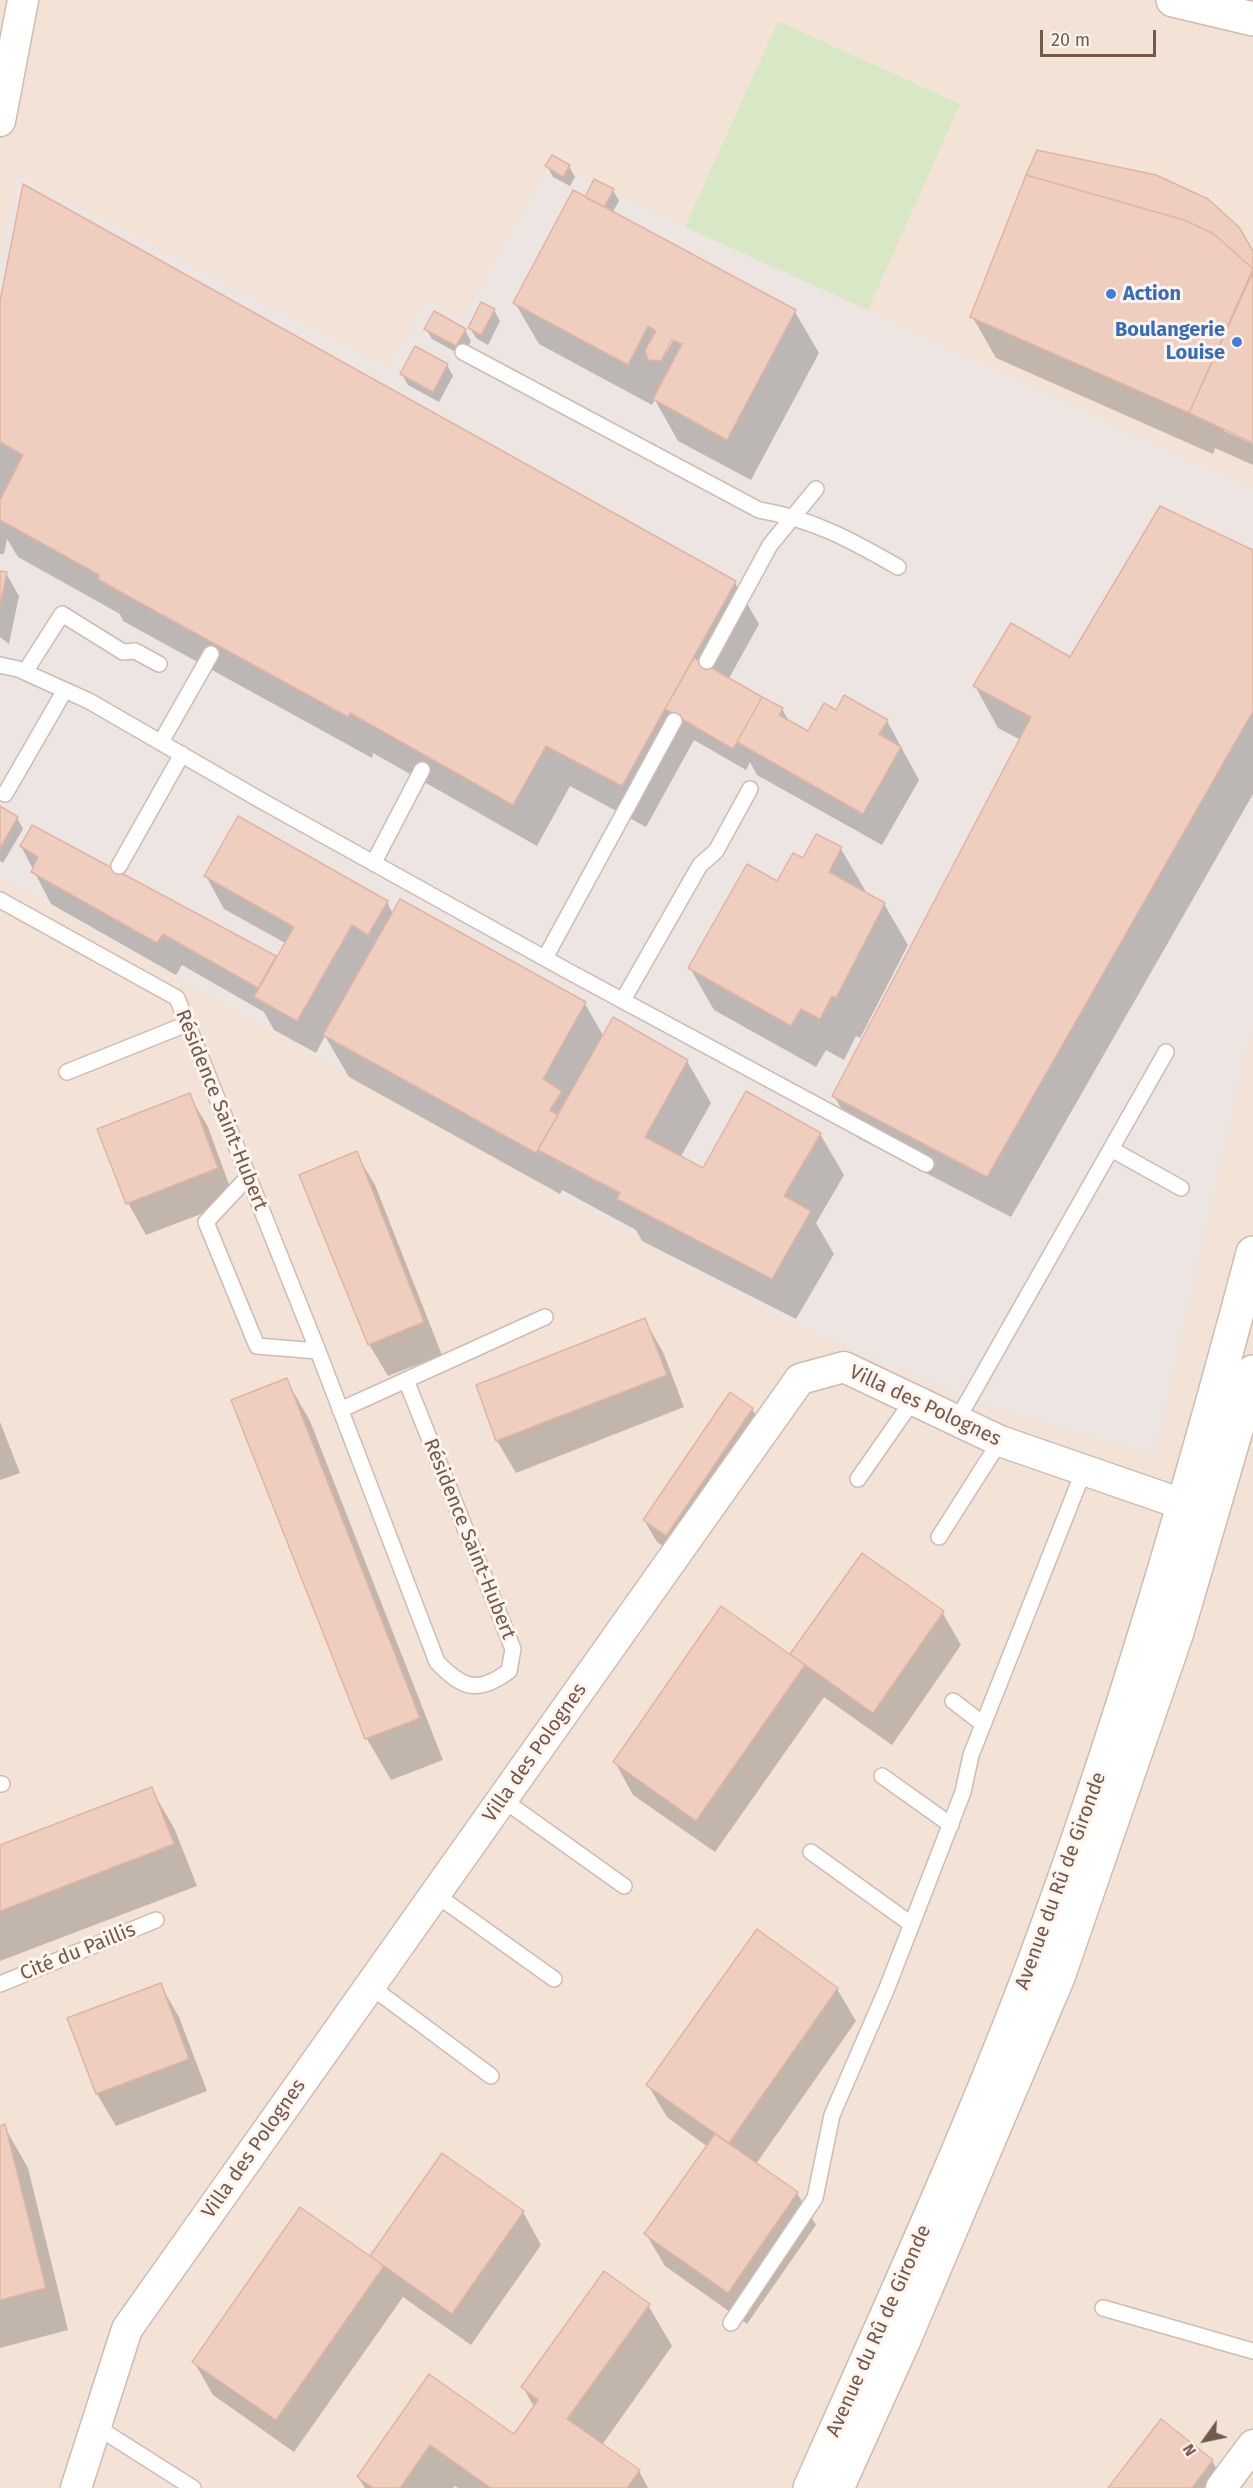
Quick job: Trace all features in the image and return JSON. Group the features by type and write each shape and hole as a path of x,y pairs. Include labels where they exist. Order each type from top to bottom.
{"main road":[{"path":"1173,0 1249,20"},
{"name":"Avenue du Rû de Gironde","path":"810,2488 896,2295 1032,1967 1123,1710 1185,1505 1253,1253"},
{"name":"Avenue du Rû de Gironde","path":"837,2488 903,2342 1058,1977 1177,1632 1253,1372"}],"street":[{"path":"0,121 23,0"},
{"name":"Villa des Polognes","path":"76,2488 127,2329 800,1379 844,1367 1000,1441 1185,1505"},
{"path":"1221,2488 1253,2445"}],"lane":[{"path":"463,352 759,510 794,516 841,534 898,567"},
{"path":"707,661 770,545 816,489"},
{"path":"25,672 62,614 123,651 135,651 159,664"},
{"path":"161,742 211,654"},
{"path":"0,665 25,672 65,690 545,958 926,1164"},
{"path":"5,794 65,690"},
{"path":"545,958 674,721"},
{"path":"119,866 182,754"},
{"path":"374,862 422,770"},
{"path":"623,999 700,865 716,851 750,789"},
{"name":"Résidence Saint-Hubert","path":"0,900 177,998 318,1351 437,1662 453,1679 475,1687 493,1683 509,1671 513,1649 406,1380"},
{"path":"67,1072 187,1024"},
{"path":"956,1422 1166,1052"},
{"path":"1111,1149 1181,1188"},
{"path":"248,1177 207,1222 257,1346 318,1351"},
{"path":"340,1410 545,1317"},
{"path":"858,1479 913,1400"},
{"path":"939,1537 1000,1441"},
{"path":"731,2323 815,2198 832,2115 951,1825 963,1792 971,1755 1084,1470"},
{"path":"953,1701 983,1724"},
{"path":"882,1776 951,1825"},
{"path":"502,1799 624,1886"},
{"path":"811,1852 911,1924"},
{"path":"435,1894 554,1979"},
{"name":"Cité du Paillis","path":"0,1983 156,1920"},
{"path":"370,1986 492,2076"},
{"path":"1103,2308 1253,2351"},
{"path":"97,2427 193,2488"}],"shaded area":[{"path":"0,0 1253,0 1253,2488 0,2488"},
{"path":"551,164 1253,489 1253,1023 1155,1456 982,1405 773,1315 0,877 0,260 17,175 388,367 429,299 461,319"}],"green space":[{"path":"778,21 960,104 868,310 685,227"}],"building":[{"path":"1037,150 1156,175 1208,199 1239,227 1253,251 1253,269 1214,234 1184,220 1026,175"},
{"path":"552,155 570,165 563,177 545,166"},
{"name":"Action","path":"1026,175 1184,220 1214,234 1253,269 1189,413 970,317"},
{"path":"594,179 614,189 604,207 585,197"},
{"path":"23,184 736,581 622,786 546,746 513,805 350,713 348,717 126,595 98,579 99,575 0,520 0,500 23,455 0,442 0,301"},
{"path":"573,190 796,310 727,440 653,399 682,344 672,340 661,361 648,360 645,350 656,331 648,326 628,365 513,303"},
{"name":"Boulangerie Louise","path":"1253,272 1253,443 1189,413"},
{"path":"481,302 495,309 481,335 468,328"},
{"path":"434,311 466,329 456,346 424,329"},
{"path":"415,346 448,364 433,392 400,374"},
{"path":"1160,506 1253,550 1253,711 987,1177 832,1096 1031,717 973,686 1011,623 1070,657"},
{"path":"0,571 7,572 0,605"},
{"path":"694,658 762,697 733,749 665,709"},
{"path":"844,695 888,720 879,734 901,747 863,814 737,742 762,697 783,708 779,715 808,731 824,703 836,710"},
{"path":"0,806 18,817 0,848"},
{"path":"238,816 388,901 368,935 352,925 297,1021 254,997 294,927 204,876"},
{"path":"32,825 276,956 258,988 163,934 157,943 31,872 38,857 20,846"},
{"path":"816,834 842,847 829,872 885,903 836,998 832,996 820,1019 801,1009 791,1026 688,968 747,864 777,881 793,853 803,858"},
{"path":"400,899 586,1002 543,1079 562,1091 550,1110 558,1115 536,1153 323,1035"},
{"path":"613,1017 688,1060 645,1137 703,1168 746,1091 821,1133 784,1196 811,1211 772,1279 617,1199 620,1193 538,1150"},
{"path":"190,1093 218,1168 126,1204 97,1129"},
{"path":"357,1151 424,1322 368,1345 299,1175"},
{"path":"645,1318 667,1375 496,1441 476,1385"},
{"path":"287,1378 420,1718 365,1739 231,1400"},
{"path":"730,1392 753,1408 666,1536 643,1520"},
{"path":"862,1553 944,1611 873,1713 790,1654"},
{"path":"721,1606 805,1665 696,1821 613,1762"},
{"path":"152,1787 174,1844 0,1911 0,1845"},
{"path":"757,1929 838,1988 729,2143 646,2085"},
{"path":"161,1983 189,2059 96,2094 67,2018"},
{"path":"5,2124 46,2288 0,2300 0,2126"},
{"path":"715,2134 798,2192 728,2293 644,2234"},
{"path":"442,2153 524,2211 452,2314 370,2256"},
{"path":"300,2207 384,2266 276,2420 192,2362"},
{"path":"604,2271 650,2304 567,2419 640,2470 627,2488 491,2488 430,2445 400,2488 373,2488 357,2477 429,2374 514,2434 538,2400 521,2387"},
{"path":"1161,2419 1213,2460 1192,2488 1108,2488"}],"place":[{"name":"Action","path":"1111,294"},
{"name":"Boulangerie Louise","path":"1237,342"}]}
